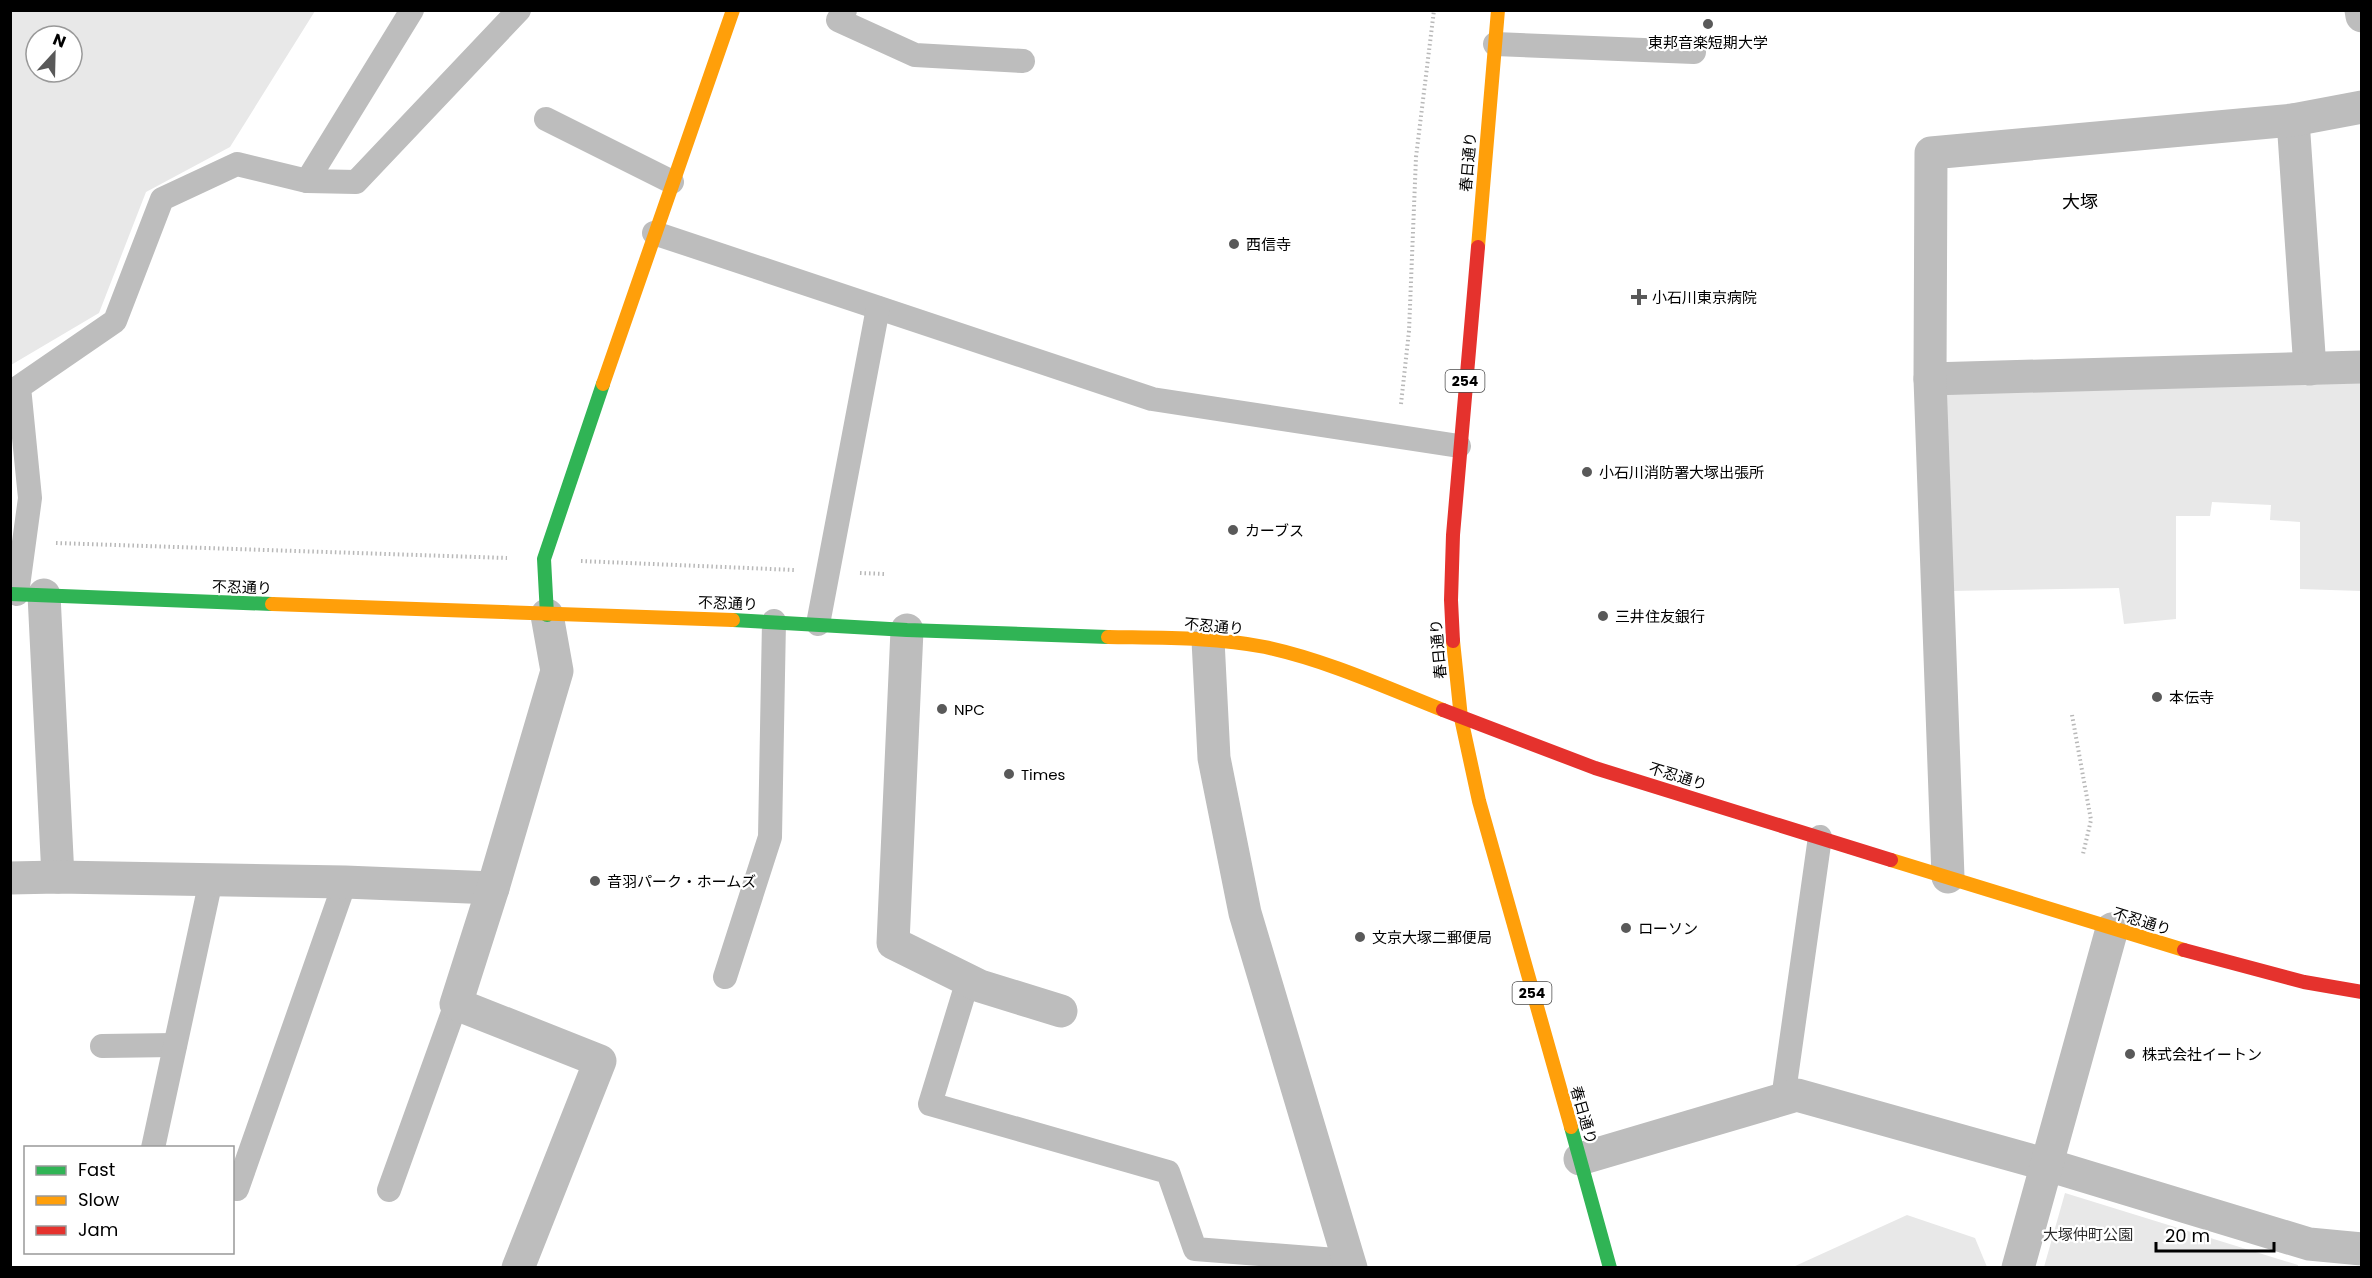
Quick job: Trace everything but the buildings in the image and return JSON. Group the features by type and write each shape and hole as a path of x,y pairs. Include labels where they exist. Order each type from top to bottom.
{"main road":[{"path":"547,615 544,559 654,233 733,10"},
{"name":"春日通り","path":"1498,10 1459,446 1451,600 1461,718 1479,801 1610,1268"},
{"name":"不忍通り","path":"24,595 547,615 774,621 907,630 1208,639 1264,647 1312,660 1595,768 2213,959 2304,982 2361,993"}],"street":[{"path":"2361,10 2361,16"},
{"path":"1948,877 1930,379 1932,153 2293,120 2361,107"},
{"path":"2293,120 2310,369"},
{"path":"1930,379 2361,367"},
{"path":"24,595 58,877"},
{"path":"518,1268 600,1061 456,1004 494,888 557,671 547,615"},
{"path":"907,630 893,943 968,980 1061,1011"},
{"path":"1208,639 1214,758 1245,913 1350,1264"},
{"path":"10,878 345,882 494,888"},
{"path":"2018,1268 2112,929"},
{"path":"1580,1159 1797,1095 2048,1166 2309,1244 2361,1249"}],"lane":[{"path":"307,181 412,10"},
{"path":"24,595 24,542 30,498 18,387 115,321 162,199 237,164 307,181 356,182 519,10"},
{"path":"845,10 838,20 915,55 1023,61"},
{"path":"1495,44 1694,51"},
{"path":"546,119 672,182"},
{"path":"654,233 1152,399 1459,446"},
{"path":"818,624 878,308"},
{"path":"725,977 770,837 774,621"},
{"path":"1783,1099 1820,837"},
{"path":"153,1146 211,880"},
{"path":"234,1188 237,1189 345,882"},
{"path":"968,980 930,1104 1168,1172 1195,1249 1350,1264"},
{"path":"389,1190 456,1004"},
{"path":"102,1046 175,1045"}],"path":[{"path":"1398,436 1409,331 1416,157 1434,10"},
{"path":"24,542 544,559 885,574"},
{"path":"2072,715 2091,820 2083,854"}],"green space":[{"path":"10,11 315,11 230,147 146,192 99,313 11,365"},
{"path":"2361,383 2361,591 2300,589 2300,522 2270,520 2271,505 2212,502 2210,516 2176,516 2176,619 2124,624 2119,588 1950,591 1943,399 1951,391"},
{"name":"大塚仲町公園","path":"2065,1193 2298,1265 2298,1267 2044,1267"},
{"path":"1907,1215 1975,1238 1987,1267 1793,1267"}],"traffic: fast":[{"path":"547,615 544,559 603,384"},
{"path":"10,594 272,604"},
{"path":"733,620 907,630 1108,637"},
{"path":"1571,1127 1610,1268"}],"traffic: slow":[{"path":"603,384 733,10"},
{"path":"1478,247 1498,10"},
{"path":"272,604 733,620"},
{"path":"1108,637 1207,640 1288,652 1377,683 1443,710"},
{"path":"1453,641 1461,718 1479,801 1571,1127"},
{"path":"1891,860 2184,950"}],"traffic: jam":[{"path":"1453,641 1451,600 1453,535 1478,247"},
{"path":"1443,710 1595,768 1891,860"},
{"path":"2184,950 2304,982 2362,992"}],"place":[{"name":"東邦音楽短期大学","path":"1708,24"},
{"name":"西信寺","path":"1234,244"},
{"name":"小石川東京病院","path":"1639,297"},
{"name":"小石川消防署大塚出張所","path":"1587,472"},
{"name":"カーブス","path":"1233,530"},
{"name":"三井住友銀行","path":"1603,616"},
{"name":"本伝寺","path":"2157,697"},
{"name":"NPC","path":"942,709"},
{"name":"Times","path":"1009,774"},
{"name":"音羽パーク・ホームズ","path":"595,881"},
{"name":"ローソン","path":"1626,928"},
{"name":"文京大塚二郵便局","path":"1360,937"},
{"name":"株式会社イートン","path":"2130,1054"}],"district":[{"name":"大塚","path":"2080,201"}]}
